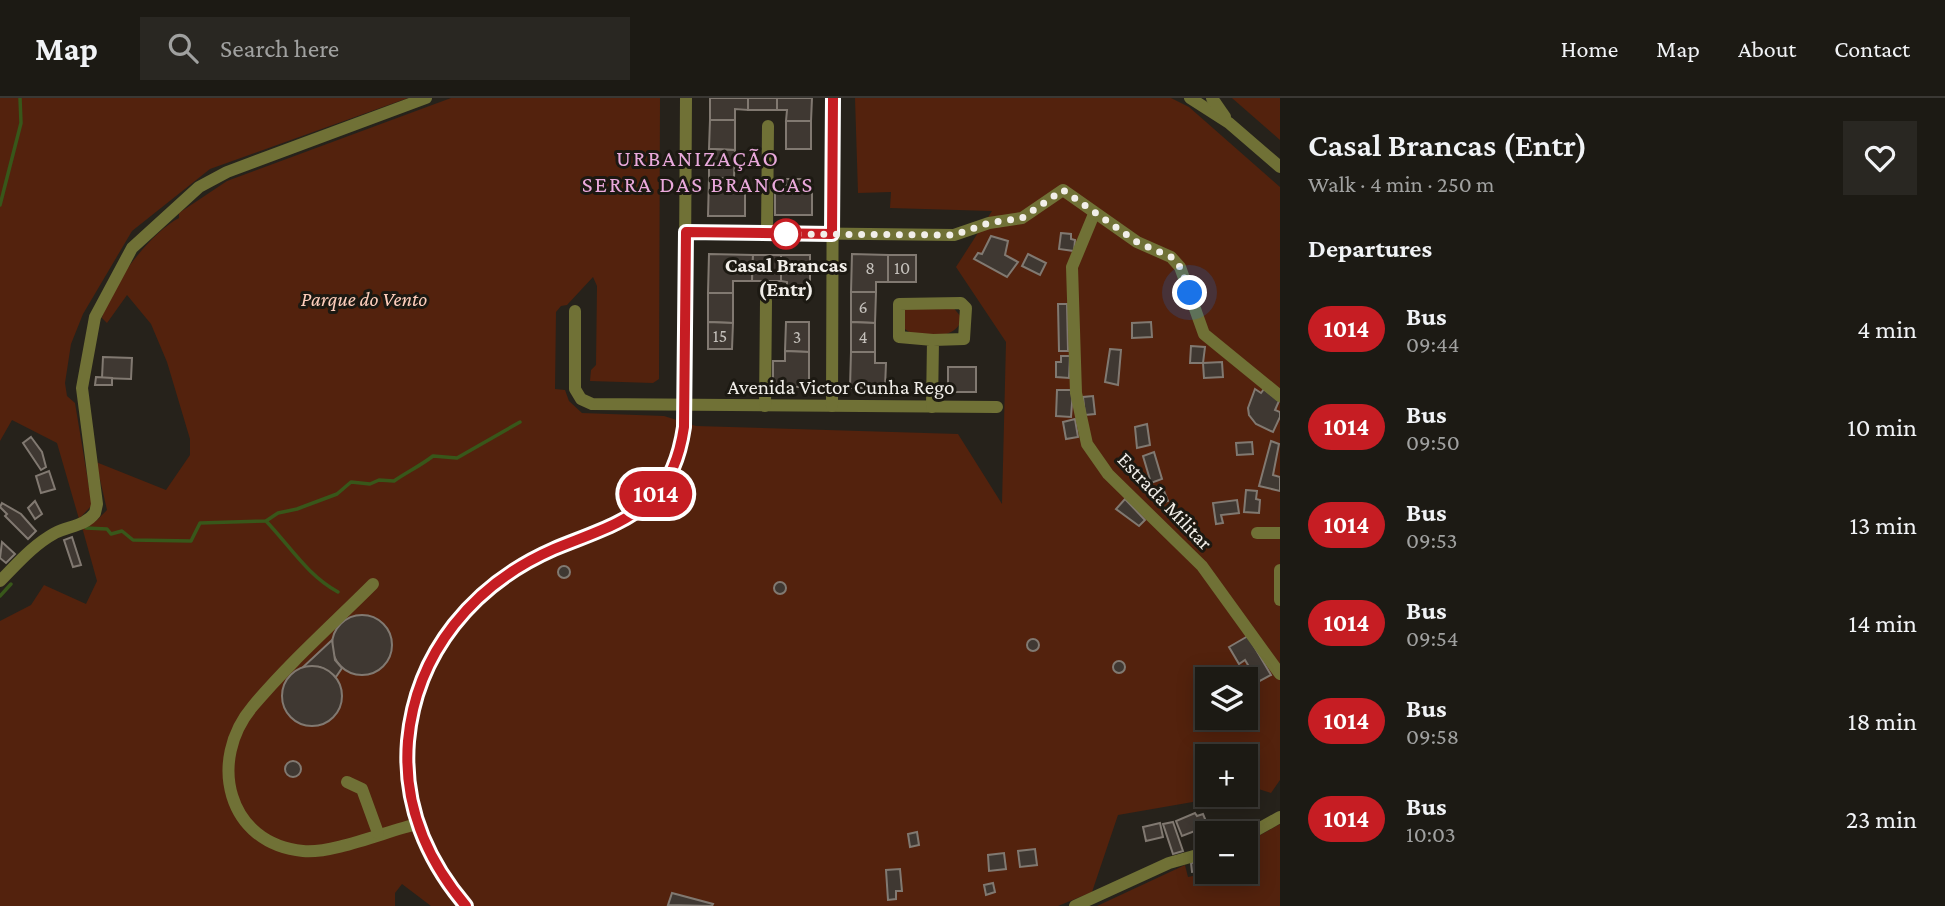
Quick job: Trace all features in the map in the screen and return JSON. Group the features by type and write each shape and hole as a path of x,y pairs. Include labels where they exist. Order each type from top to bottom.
{"street":[{"path":"0,581 29,551 56,533 91,518 95,513 97,504 82,388 95,317 132,248 200,187 257,158 426,98"},
{"path":"466,906 432,860 417,824 408,773 410,726 426,669 446,633 460,615 496,581 550,551 616,523 639,510 664,484 681,449 684,405 686,98"},
{"path":"832,406 833,98"},
{"path":"1190,98 1229,123 1280,167"},
{"path":"1212,98 1229,123"},
{"path":"767,233 768,126"},
{"path":"686,232 954,235 989,223 1022,218 1060,191 1078,199 1094,214 1137,242 1171,257 1180,267 1204,334 1280,396"},
{"name":"Estrada Militar","path":"1094,214 1072,267 1076,393 1087,444 1108,474 1202,566 1280,674"},
{"path":"765,406 766,301"},
{"path":"899,303 965,306 964,339 933,340 899,337 899,303"},
{"name":"Avenida Victor Cunha Rego","path":"575,311 575,389 581,399 592,404 997,407"},
{"path":"932,407 933,340"},
{"path":"1257,533 1280,533"},
{"path":"1280,570 1280,600"},
{"path":"373,584 251,707 230,747 229,785 239,816 265,840 303,851 333,849 378,833 417,824"},
{"path":"346,782 362,789 378,833"},
{"path":"1258,829 1280,817"},
{"path":"1075,906 1170,863 1195,856"}],"green space":[{"path":"0,98 408,98 210,169 132,231 83,314 71,344 65,383 67,396 75,403 92,505 79,519 57,443 12,420 0,441"},
{"name":"Parque do Vento","path":"451,98 660,98 659,379 653,383 590,381 591,370 596,365 597,286 593,277 567,305 561,306 556,312 555,389 565,390 569,401 582,413 664,416 696,426 958,434 1002,504 1006,342 956,267 992,211 890,208 891,192 858,193 855,98 1171,98 1189,107 1280,187 1280,780 1271,793 1258,789 1258,744 1195,744 1195,802 1118,815 1092,892 1058,906 431,906 402,884 395,893 395,906 0,906 0,621 31,605 44,585 86,604 97,581 82,527 96,521 107,510 96,462 166,490 190,455 190,439 167,362 151,324 127,295 107,323 102,318 113,291 132,262 156,236 179,218 179,213 227,181"},
{"path":"1232,98 1280,98 1280,140"},
{"path":"952,306 961,317 959,325 946,334 918,335 905,329 903,312 908,307"},
{"path":"1280,824 1280,906 1097,906 1185,865 1188,877 1195,876 1195,884 1258,884 1258,836"}],"building":[{"path":"710,98 748,98 748,110 735,109 735,120 710,120"},
{"path":"748,98 777,98 777,110 748,110"},
{"path":"777,98 812,98 811,121 786,121 787,110 777,110"},
{"path":"710,120 735,120 735,150 709,149"},
{"path":"786,121 811,121 811,149 786,149"},
{"path":"709,149 735,150 734,178 709,178"},
{"path":"709,178 734,178 734,190 745,191 745,216 708,216"},
{"path":"786,179 812,179 812,215 775,215 775,189 786,189"},
{"path":"1061,233 1071,234 1071,239 1075,240 1074,251 1059,249"},
{"path":"991,236 1008,241 1005,255 1018,262 1007,277 974,259 978,253 982,254"},
{"path":"709,254 753,255 752,281 733,281 733,293 708,293"},
{"path":"852,254 888,255 888,282 876,282 876,292 851,292"},
{"path":"1028,254 1046,263 1040,275 1022,266"},
{"path":"753,255 781,255 781,281 752,281"},
{"path":"781,255 810,255 810,292 787,292 787,282 781,281"},
{"path":"888,255 916,255 916,282 888,282"},
{"path":"851,292 876,292 875,323 851,322"},
{"path":"708,293 733,293 733,323 708,322"},
{"path":"1058,304 1067,304 1068,351 1059,351"},
{"path":"708,322 733,323 732,349 708,349"},
{"path":"786,322 809,322 809,352 785,351"},
{"path":"851,322 875,323 875,352 851,352"},
{"path":"1151,322 1152,337 1132,338 1132,323"},
{"path":"1191,346 1205,347 1203,363 1190,363"},
{"path":"1110,349 1121,350 1118,385 1105,382"},
{"path":"785,351 809,352 809,387 773,387 773,361 785,361"},
{"path":"851,352 875,352 875,363 886,363 885,388 850,388"},
{"path":"1061,356 1070,356 1069,378 1056,377 1056,362 1061,362"},
{"path":"103,357 132,358 131,379 102,378"},
{"path":"1222,362 1223,377 1204,378 1203,363"},
{"path":"948,367 976,367 976,392 948,392"},
{"path":"96,377 112,378 112,385 95,385"},
{"path":"1255,389 1261,393 1264,389 1279,401 1275,410 1280,412 1280,417 1273,432 1256,424 1249,415 1248,408"},
{"path":"1057,390 1073,390 1071,417 1056,416"},
{"path":"1093,396 1095,414 1085,415 1083,397"},
{"path":"1075,419 1078,437 1066,439 1063,422"},
{"path":"1147,424 1150,445 1137,448 1135,427"},
{"path":"31,437 42,452 46,467 41,470 23,443"},
{"path":"1271,441 1279,444 1273,475 1280,477 1280,491 1259,486"},
{"path":"1252,442 1253,454 1237,455 1236,443"},
{"path":"1154,452 1162,479 1151,483 1143,456"},
{"path":"49,471 55,489 41,493 36,476"},
{"path":"1162,486 1168,501 1157,505 1151,490"},
{"path":"1246,490 1257,491 1256,499 1260,500 1259,513 1244,512"},
{"path":"1125,499 1145,520 1139,526 1116,509"},
{"path":"1237,500 1239,513 1221,515 1223,523 1216,524 1213,503"},
{"path":"35,501 42,514 35,519 28,508"},
{"path":"2,503 21,514 36,531 28,539 5,516 7,514 0,507"},
{"path":"72,537 81,565 73,567 64,540"},
{"path":"2,542 15,554 6,563 0,558"},
{"path":"564,566 570,572 564,578 558,572"},
{"path":"780,582 786,588 780,594 774,588"},
{"path":"356,615 368,615 387,628 392,645 390,657 379,670 368,675 356,675 337,662 332,651 332,639 345,620"},
{"path":"1248,636 1271,675 1258,682 1258,667 1249,667 1245,660 1239,664 1229,647"},
{"path":"1033,639 1039,645 1033,651 1027,645"},
{"path":"332,640 335,660 342,668 336,677 320,667 302,668"},
{"path":"1119,661 1125,667 1119,673 1113,667"},
{"path":"312,666 324,668 337,679 342,696 340,708 329,721 312,726 300,724 287,713 282,696 284,684 295,671"},
{"path":"293,761 299,763 299,775 293,777 287,775 285,769 287,763"},
{"path":"1195,813 1197,816 1203,814 1206,821 1195,821 1195,831 1182,836 1176,821"},
{"path":"1173,822 1183,851 1173,854 1163,824"},
{"path":"1160,823 1163,837 1146,841 1143,827"},
{"path":"917,832 919,845 910,847 908,834"},
{"path":"1035,849 1037,865 1020,867 1018,851"},
{"path":"1004,853 1006,869 989,871 988,855"},
{"path":"1191,863 1195,863 1195,872 1192,872"},
{"path":"900,869 902,891 896,891 896,899 888,900 886,870"},
{"path":"993,883 995,892 986,895 984,885"},
{"path":"672,893 713,904 668,905"}],"waterway":[{"path":"0,205 21,123 20,98"},
{"path":"86,528 107,529 111,534 122,531 133,540 191,541 200,523 266,521 278,513 337,494 351,482 370,484 379,480 394,481 433,456 457,458 520,422"},
{"path":"266,521 308,569 338,592"},
{"path":"0,596 11,584"}],"bus line":[{"name":"1014","path":"466,906 432,860 417,824 410,795 407,752 410,726 415,700 426,669 446,633 460,615 496,581 550,551 616,523 639,510 664,484 681,449 684,427 686,232 832,234 833,98"}],"place":[{"name":"Casal Brancas (Entr)","path":"786,234"}],"district":[{"name":"URBANIZAÇÃO SERRA DAS BRANCAS","path":"698,171"}],"route":[{"path":"786,234 954,235 989,223 1022,218 1063,190 1137,242 1171,257 1180,267 1190,293"}]}
